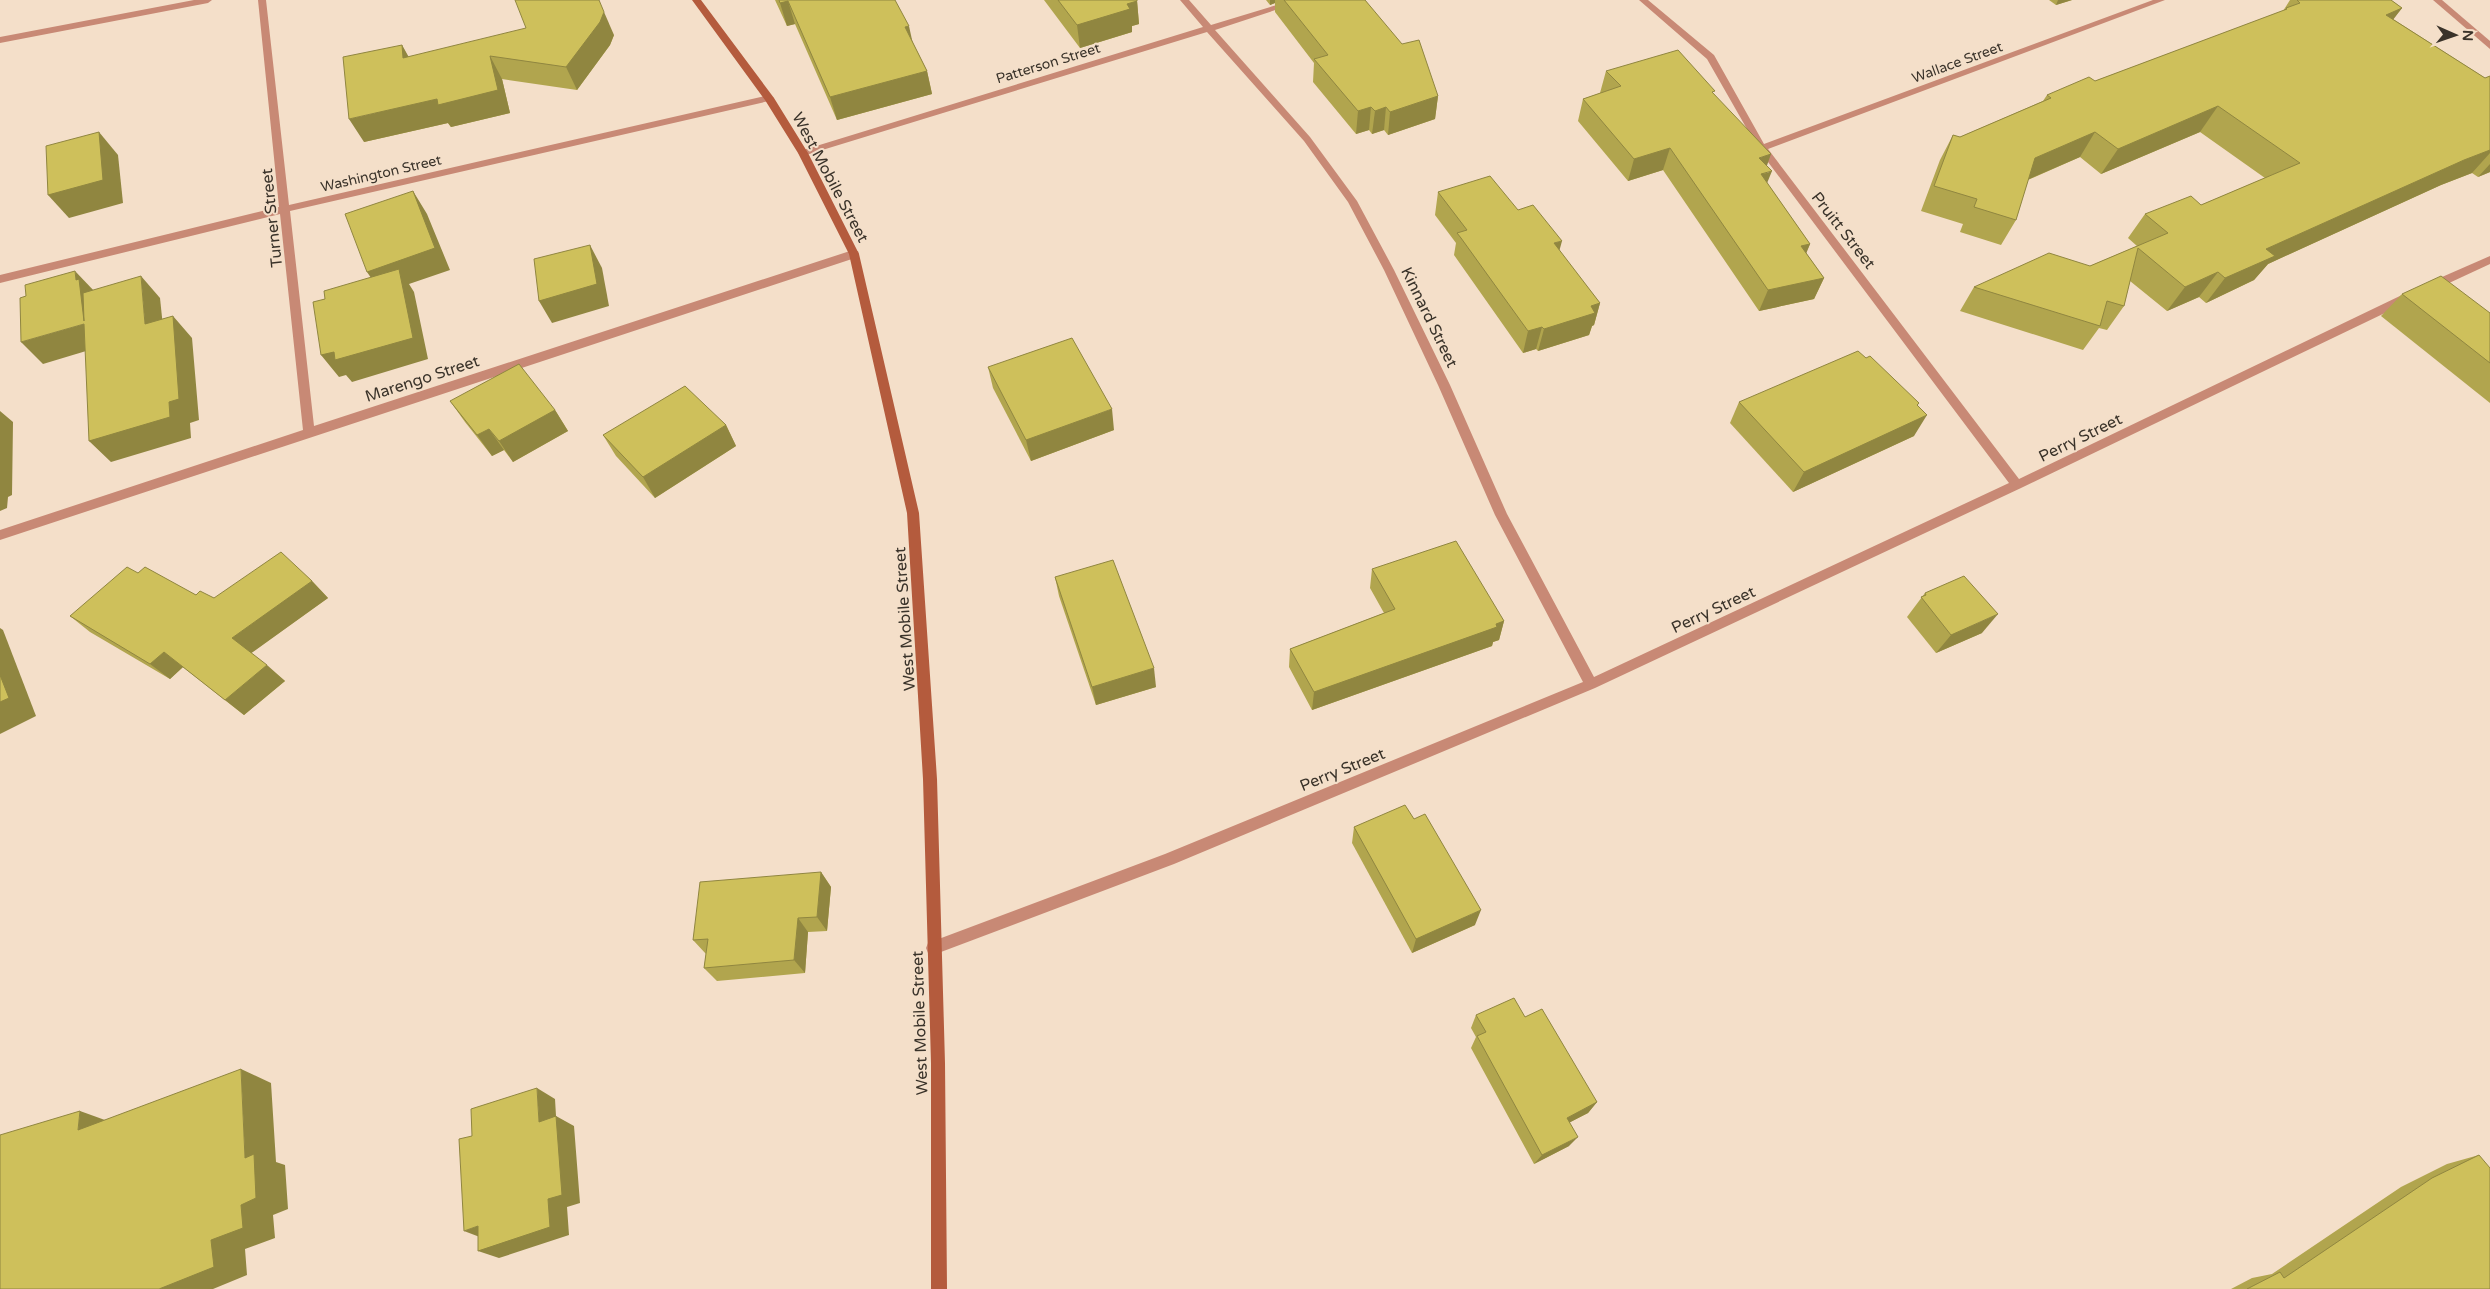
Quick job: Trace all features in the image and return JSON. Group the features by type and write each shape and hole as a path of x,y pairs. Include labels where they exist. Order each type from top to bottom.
{"street":[{"path":"0,40 208,0"},
{"name":"Turner Street","path":"262,0 309,433"},
{"name":"West Mobile Street","path":"696,0 769,98 803,153 854,254 913,513 930,779 933,948 938,1063 939,1289"},
{"name":"Kinnard Street","path":"1184,0 1307,139 1352,201 1389,270 1444,385 1502,515 1591,684"},
{"name":"Patterson Street","path":"803,153 1302,0"},
{"name":"Pruitt Street","path":"1643,0 1711,57 1762,148 2017,485"},
{"name":"Wallace Street","path":"1762,148 2161,0"},
{"path":"2437,0 2490,46"},
{"name":"Washington Street","path":"0,279 285,209 769,98"},
{"name":"Marengo Street","path":"0,535 854,254"},
{"name":"Perry Street","path":"933,948 1169,859 1591,684 2017,485 2347,325 2490,260"}],"building":[{"path":"515,0 599,0 604,12 600,22 566,67 490,56 498,90 438,105 437,99 349,119 343,57 402,45 403,58 526,28"},
{"path":"779,0 895,0 909,26 905,27 927,71 830,97 788,1 780,3"},
{"path":"1058,0 1137,1 1127,4 1130,9 1077,25"},
{"path":"1284,0 1365,0 1402,44 1419,40 1438,96 1390,112 1386,107 1375,111 1371,107 1358,111 1314,59 1328,55"},
{"path":"2297,0 2391,0 2402,8 2386,15 2485,78 2490,76 2490,150 2266,249 2275,256 2225,278 2218,272 2185,287 2138,248 2124,306 2107,301 2100,326 1974,287 2049,253 2090,266 2168,233 2145,214 2191,196 2201,205 2300,163 2218,106 2118,149 2095,132 2035,158 2016,220 1974,207 1977,199 1934,186 1953,135 1960,137 2051,98 2047,95 2089,77 2095,81 2287,9 2300,3"},
{"path":"1678,50 1715,91 1712,92 1771,154 1759,158 1772,171 1761,174 1810,244 1801,246 1824,278 1768,290 1670,148 1634,159 1583,99 1621,86 1606,71"},
{"path":"99,132 103,180 48,195 46,146"},
{"path":"1490,176 1518,210 1533,205 1562,241 1554,243 1600,303 1591,306 1595,313 1544,329 1542,327 1528,331 1457,233 1467,230 1438,192"},
{"path":"413,191 435,248 367,272 345,214"},
{"path":"590,245 597,284 539,301 534,259"},
{"path":"399,269 413,338 335,360 334,352 321,355 313,302 325,299 324,291"},
{"path":"75,271 76,280 79,279 84,321 83,293 141,276 145,324 173,316 179,399 169,402 170,417 89,441 84,324 21,342 20,298 26,296 25,285"},
{"path":"2441,276 2490,313 2490,363 2402,294"},
{"path":"1072,338 1112,409 1026,440 988,367"},
{"path":"1858,351 1866,358 1870,356 1919,403 1917,405 1927,415 1804,472 1739,402"},
{"path":"519,364 555,410 499,441 489,429 477,435 450,401"},
{"path":"685,386 726,425 643,477 603,435"},
{"path":"1456,541 1504,621 1496,624 1497,627 1314,692 1290,649 1395,609 1372,569"},
{"path":"281,552 312,581 232,638 267,665 225,700 164,652 150,664 70,616 127,567 138,573 145,567 196,595 200,591 214,598"},
{"path":"1113,560 1154,668 1092,687 1055,577"},
{"path":"1964,576 1998,614 1951,635 1921,597 1926,595 1925,593"},
{"path":"0,675 9,698 0,702"},
{"path":"1405,805 1414,819 1425,814 1481,910 1416,939 1354,827"},
{"path":"821,872 817,917 798,918 794,960 704,968 708,939 693,940 700,882"},
{"path":"1514,998 1525,1017 1542,1009 1597,1102 1567,1118 1578,1137 1542,1155 1477,1036 1486,1032 1476,1015"},
{"path":"241,1069 245,1158 254,1154 256,1198 241,1205 243,1228 211,1240 214,1267 159,1289 0,1289 0,1135 80,1111 78,1130"},
{"path":"537,1088 539,1122 556,1116 562,1195 548,1199 550,1227 478,1251 478,1226 464,1231 459,1139 472,1136 471,1109"},
{"path":"2479,1155 2490,1168 2490,1289 2247,1289 2280,1272 2284,1278 2432,1178"}]}
